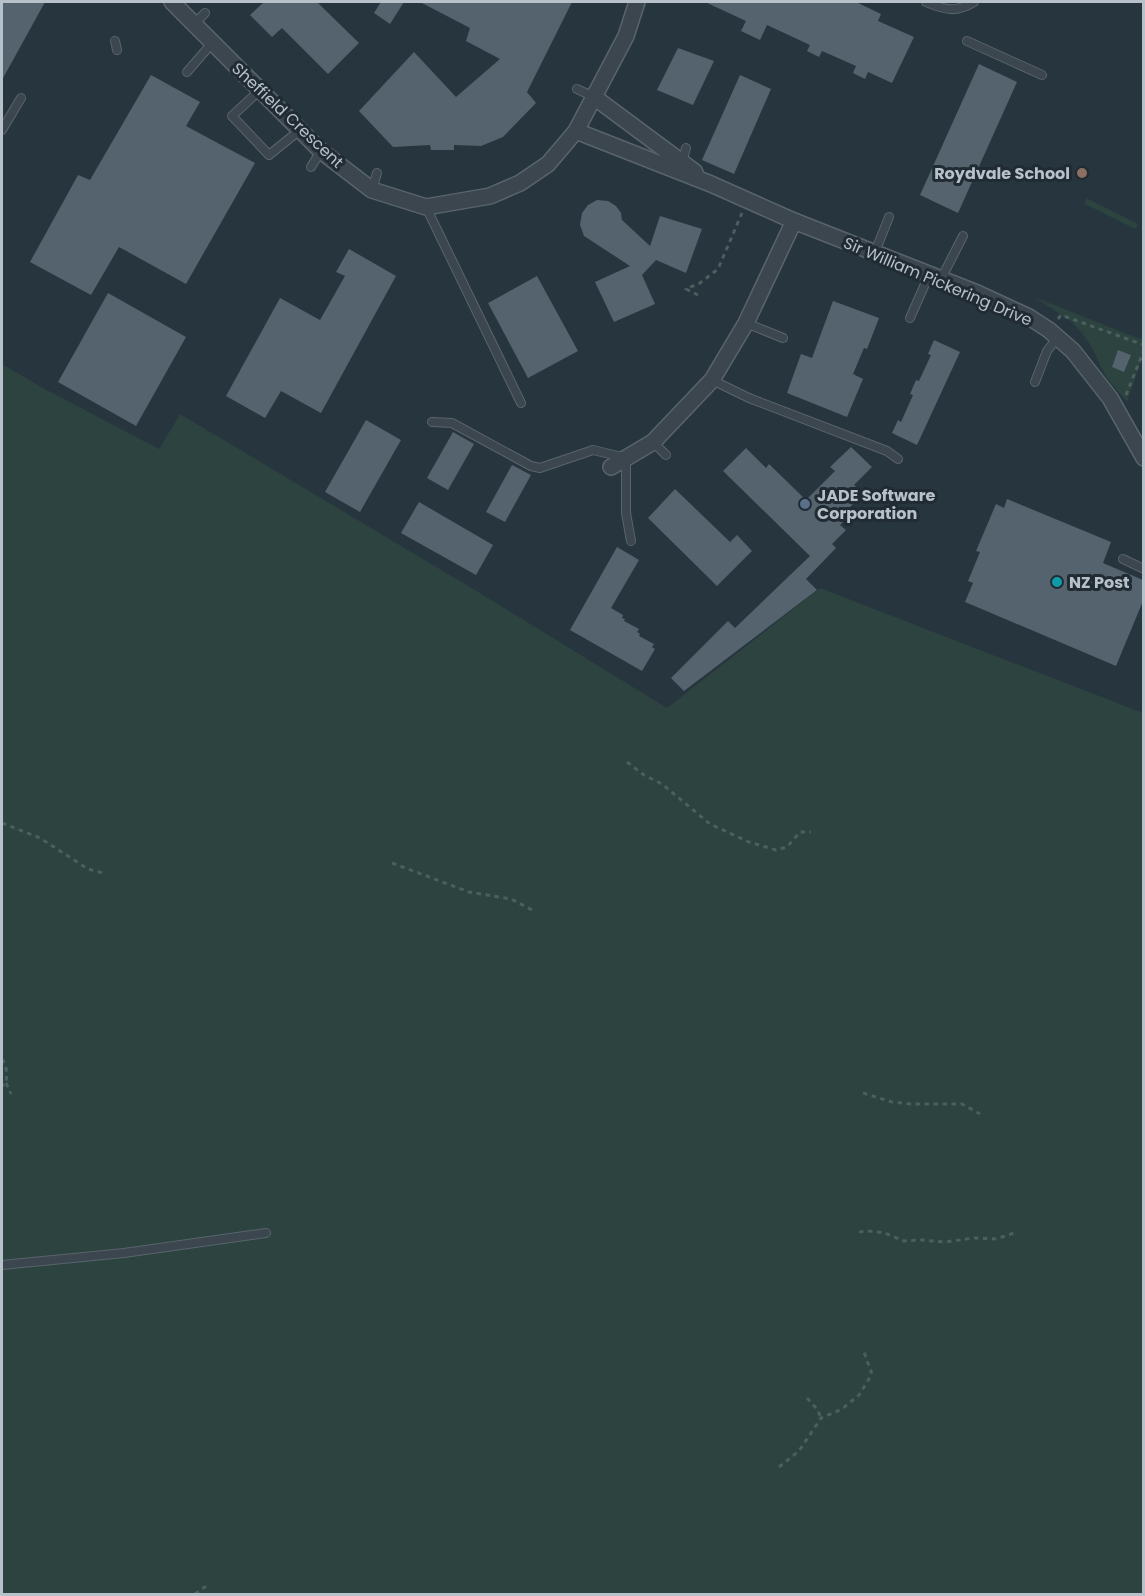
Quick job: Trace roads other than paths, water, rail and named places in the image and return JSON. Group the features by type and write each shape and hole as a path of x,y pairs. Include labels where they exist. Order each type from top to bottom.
{"street":[{"name":"Sheffield Crescent","path":"172,2 199,18 213,42 321,151 372,190 426,207 489,196 520,183 548,164 576,131 626,36 637,2"},
{"name":"Sir William Pickering Drive","path":"594,97 684,156 711,184"},
{"name":"Sir William Pickering Drive","path":"576,131 711,184 794,221 1029,316 1073,351 1110,398 1143,458"},
{"path":"610,467 653,442 712,380 746,323 794,221"}],"lane":[{"path":"926,2 952,11 963,9 974,2"},
{"path":"115,40 117,50"},
{"path":"967,41 1042,75"},
{"path":"187,72 213,42"},
{"path":"577,89 594,97"},
{"path":"259,90 232,116 269,155 300,130"},
{"path":"2,130 21,98"},
{"path":"311,167 321,151"},
{"path":"372,190 377,173"},
{"path":"426,207 521,402"},
{"path":"875,252 889,217"},
{"path":"910,318 963,236"},
{"path":"746,323 783,338"},
{"path":"1035,382 1054,334"},
{"path":"712,380 749,398 886,451 898,459"},
{"path":"432,422 452,423 493,451 540,468 593,450 626,458 626,513 632,541"},
{"path":"653,442 666,454"},
{"path":"1123,559 1143,569"},
{"path":"2,1265 124,1253 266,1233"}],"place":[{"name":"Roydvale School","path":"1082,173"},
{"name":"JADE Software Corporation","path":"805,504"},
{"name":"NZ Post","path":"1057,582"}]}
